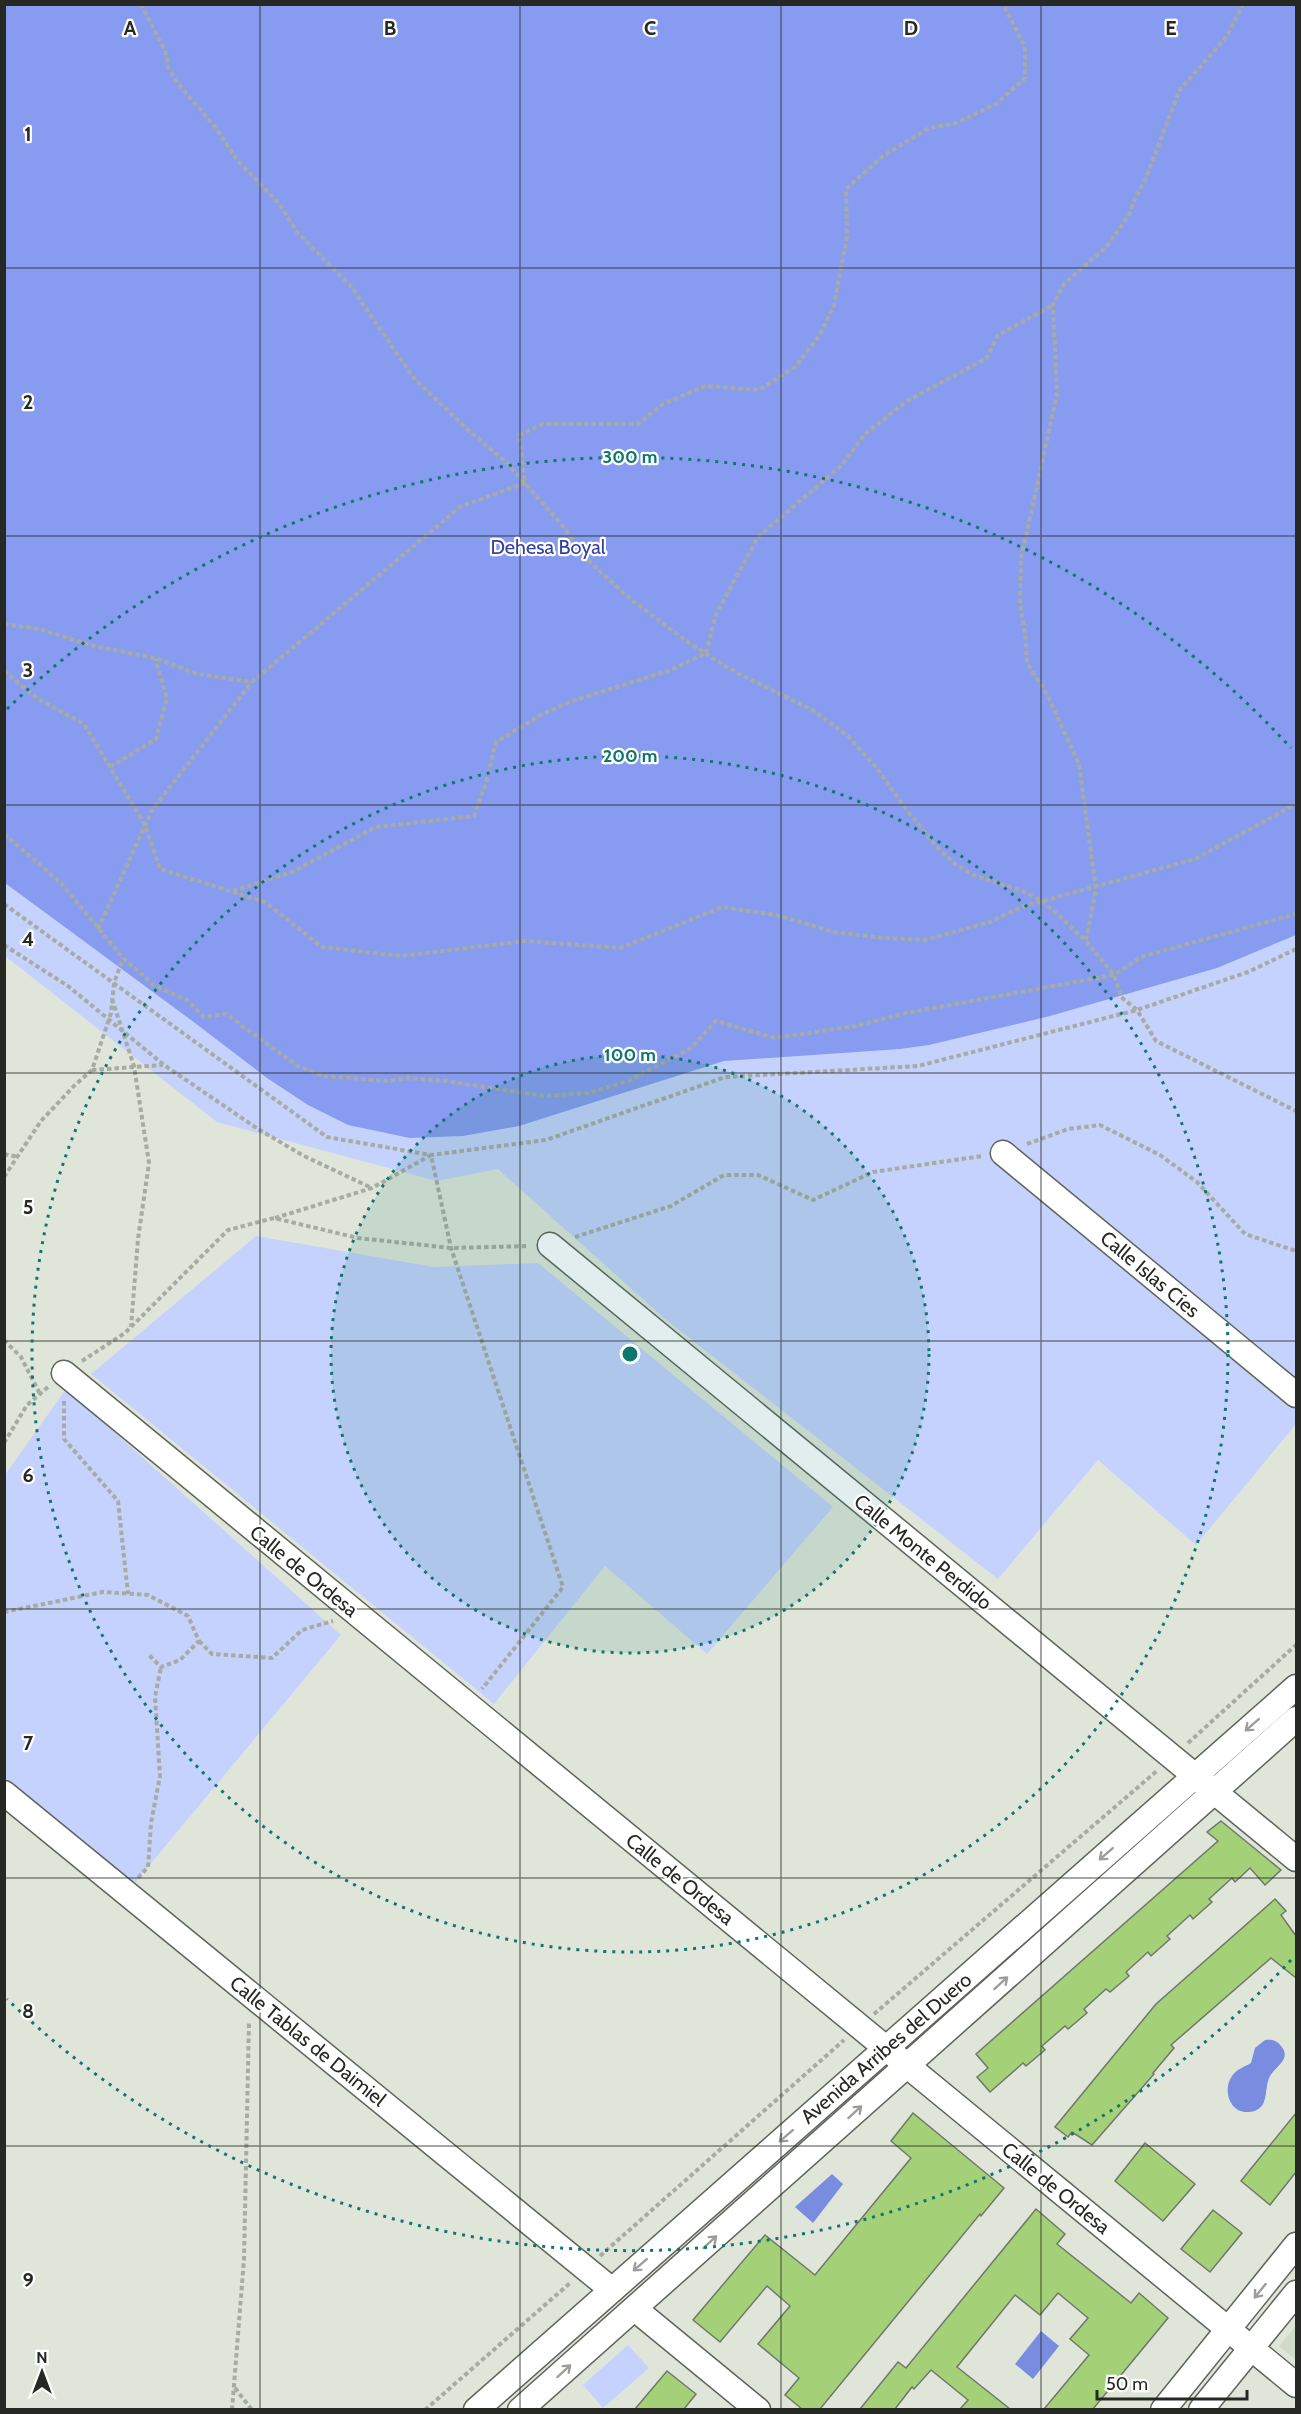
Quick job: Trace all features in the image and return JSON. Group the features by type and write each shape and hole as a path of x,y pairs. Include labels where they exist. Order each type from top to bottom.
{"street":[{"name":"Calle Islas Cíes","path":"1003,1153 1296,1395"},
{"name":"Calle Monte Perdido","path":"550,1245 1296,1859"},
{"name":"Calle de Ordesa","path":"64,1373 1296,2385"},
{"name":"Avenida Arribes del Duero","path":"476,2409 1296,1687"},
{"name":"Avenida Arribes del Duero","path":"520,2409 1296,1719"},
{"name":"Calle Tablas de Daimiel","path":"4,1793 612,2290"},
{"path":"1163,2409 1296,2245"},
{"path":"1201,2409 1296,2293"},
{"path":"634,2309 758,2409"}],"path":[{"path":"141,4 166,53 168,67 175,80 215,127 238,161 280,205 297,232 350,285 413,377 468,430 507,463 562,525 587,559 629,598 728,668 814,711 847,735 876,767 903,806 935,845 955,864 973,875 1043,901 1086,941 1114,975 1121,997 1137,1010 1156,1041 1296,1111"},
{"path":"525,483 519,435 543,424 638,424 663,404 705,386 759,390 795,367 820,335 834,305 848,237 846,189 883,156 929,128 956,123 996,104 1026,78 1026,47 1003,4"},
{"path":"1086,941 1096,889 1079,764 1047,694 1026,663 1026,633 1020,604 1021,560 1057,394 1053,305 1064,284 1106,247 1129,215 1135,198 1145,181 1179,91 1227,36 1243,4"},
{"path":"232,891 292,872 376,827 474,816 487,779 495,742 541,715 569,702 671,670 706,653 716,614 758,537 842,465 865,434 907,401 987,358 998,335 1053,305"},
{"path":"98,929 152,810 252,682 460,507 525,483"},
{"path":"4,624 39,628 94,646 155,658 197,674 252,682"},
{"path":"110,767 156,739 167,698 155,658"},
{"path":"4,671 38,699 84,724 145,825 160,869 265,902 322,947 400,956 525,941 621,948 722,907 776,915 834,932 925,940 990,922 1021,907 1195,859 1296,804"},
{"path":"4,834 61,883 123,958 155,986 187,1000 204,1017 226,1014 298,1066 324,1076 387,1081 408,1078 445,1081 544,1096 589,1093 628,1081 691,1048 716,1021 775,1038 856,1026 906,1013 1114,975 1141,957 1296,914"},
{"path":"4,904 327,1137 431,1155 546,1140 725,1077 918,1066 1137,1010 1248,972 1296,949"},
{"path":"4,945 68,986 110,1018 164,1065 304,1156 372,1188"},
{"path":"4,1177 42,1121 92,1070 110,1018 114,983 123,958"},
{"path":"112,999 134,1066 149,1163 138,1239 131,1327"},
{"path":"92,1070 164,1065"},
{"path":"274,1218 358,1238 452,1248 550,1245 671,1206 724,1175 758,1175 813,1200 873,1172 1003,1153 1068,1129 1100,1125 1160,1155 1197,1182 1245,1234 1296,1251"},
{"path":"4,1154 18,1157"},
{"path":"4,1443 27,1406 64,1373 131,1327 228,1230 372,1188 431,1155"},
{"path":"431,1155 452,1248 563,1587 469,1706"},
{"path":"4,1340 21,1357 40,1394"},
{"path":"64,1373 64,1439 118,1501 128,1594"},
{"path":"4,1612 103,1592 148,1595 188,1616 199,1641 212,1654 272,1658 302,1630 357,1614"},
{"path":"161,1667 180,1660 199,1641"},
{"path":"149,1655 161,1667"},
{"path":"126,1893 148,1867 151,1824 160,1776 155,1697 161,1667"},
{"path":"232,2409 244,2259 251,1995"},
{"path":"234,2388 252,2409"}],"shaded area":[{"path":"1265,2040 1274,2040 1279,2044 1284,2051 1284,2059 1270,2076 1261,2107 1242,2112 1230,2100 1229,2082 1236,2072 1251,2063 1255,2048"},
{"path":"832,2174 843,2184 813,2223 795,2207"},
{"path":"1296,2326 1296,2360 1279,2346"},
{"path":"1041,2331 1059,2346 1033,2379 1015,2364"}],"green space":[{"name":"Dehesa Boyal","path":"5,4 1296,5 1296,935 1217,968 1050,1016 929,1045 724,1061 519,1126 463,1136 410,1138 348,1125 308,1105 267,1078 5,883"},
{"name":"Dehesa Boyal","path":"4,5 1296,5 1296,1424 1196,1545 1098,1460 998,1579 665,1319 498,1169 437,1181 217,1122 5,956"},
{"path":"256,1236 434,1267 538,1263 833,1507 707,1654 605,1566 494,1704 91,1374"},
{"path":"66,1389 341,1635 133,1885 5,1778 5,1475"},
{"path":"628,2345 649,2368 603,2408 583,2385"}],"building":[{"path":"1221,1821 1281,1870 1265,1885 1250,1868 1235,1882 1232,1878 1209,1899 1212,1902 1193,1919 1190,1915 1167,1936 1170,1939 1151,1956 1148,1952 1126,1972 1129,1976 1110,1992 1106,1989 1084,2009 1087,2013 1068,2029 1065,2026 1042,2046 1045,2050 1026,2066 1023,2063 990,2092 977,2077 988,2068 976,2054 1218,1841 1207,1832"},
{"path":"1275,1899 1286,1911 1281,1915 1296,1936 1296,1978 1271,1958 1171,2045 1174,2048 1154,2074 1092,2145 1072,2132 1068,2137 1055,2127 1156,2004"},
{"path":"913,2113 1004,2188 981,2216 980,2214 820,2409 802,2409 785,2395 799,2378 758,2344 790,2306 767,2286 720,2342 693,2320 765,2235 815,2275 911,2158 891,2141"},
{"path":"1296,2113 1296,2172 1270,2205 1241,2181"},
{"path":"1145,2143 1195,2184 1163,2221 1115,2181"},
{"path":"1036,2209 1065,2234 1057,2244 1131,2303 1139,2293 1168,2318 1093,2409 1044,2409 1089,2355 1070,2339 1088,2318 1058,2293 1040,2315 1015,2295 957,2367 1010,2409 960,2409 968,2400 931,2370 914,2389 912,2387 895,2409 860,2409 898,2362 906,2368"},
{"path":"1213,2210 1242,2233 1210,2272 1181,2249"},
{"path":"667,2371 696,2394 684,2409 635,2409"}]}
